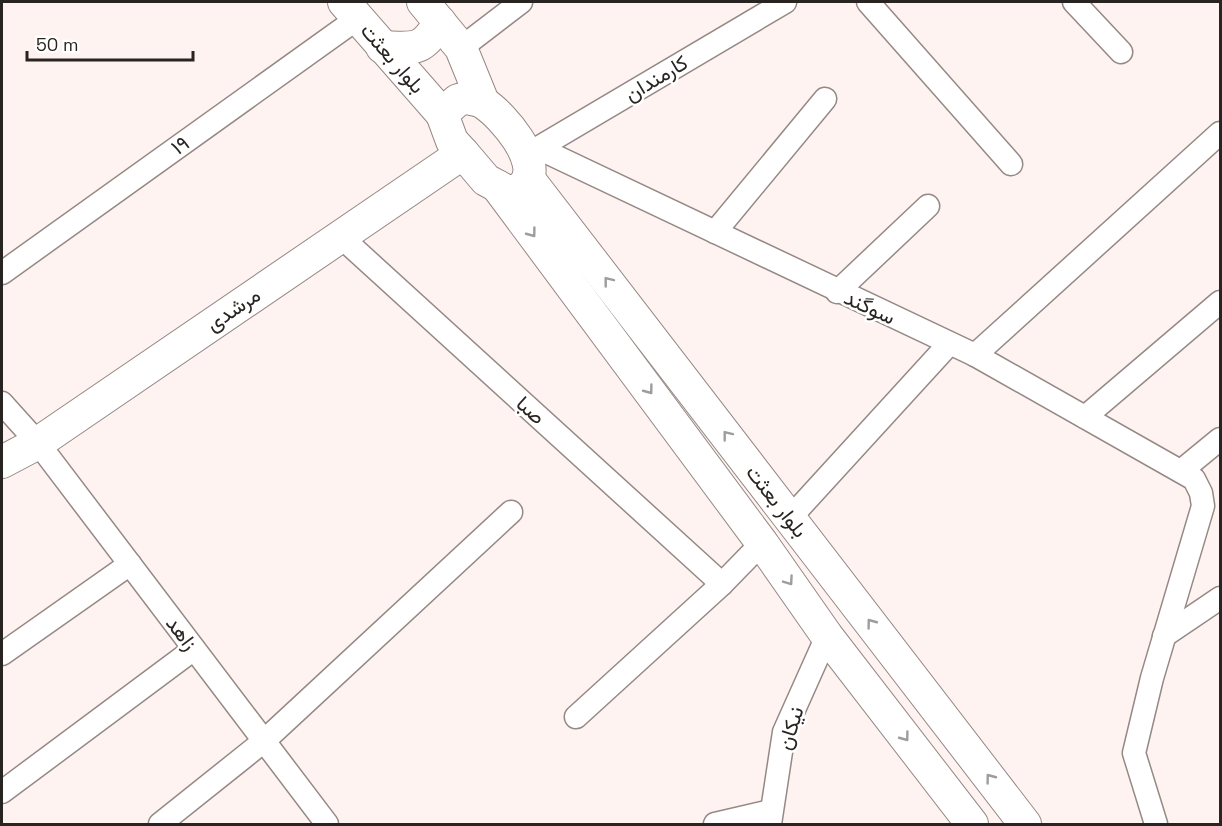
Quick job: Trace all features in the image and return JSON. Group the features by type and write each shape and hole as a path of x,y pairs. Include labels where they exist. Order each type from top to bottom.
{"main road":[{"name":"بلوار بعثت","path":"351,10 442,114 452,141 486,180 497,186 762,543 827,636 972,825"},
{"path":"432,12 461,48 483,102"},
{"path":"382,46 414,48 430,39 432,12"},
{"path":"442,114 458,100 467,98 483,102"},
{"name":"بلوار بعثت","path":"483,102 519,140 531,161 790,518 1025,825"},
{"name":"مرشدی","path":"2,462 38,443 463,153"},
{"path":"497,186 510,193 524,186 531,161"}],"street":[{"path":"461,48 521,2"},
{"name":"کارمندان","path":"531,161 785,2"},
{"path":"868,2 1011,164"},
{"path":"1074,2 1121,52"},
{"name":"۱۹","path":"2,273 351,10"},
{"path":"715,232 825,99"},
{"path":"975,355 1221,133"},
{"name":"سوگند","path":"531,161 715,232 837,292 975,355 1188,475"},
{"path":"837,292 928,206"},
{"name":"صبا","path":"340,236 722,584"},
{"path":"1085,417 1221,302"},
{"path":"790,518 949,344"},
{"name":"زاهد","path":"2,403 38,443 326,824"},
{"path":"1156,825 1134,753 1152,678 1203,506 1201,493 1188,475 1221,439"},
{"path":"160,825 264,741 511,512"},
{"path":"576,717 722,584 762,543"},
{"path":"2,654 130,564"},
{"path":"1164,636 1221,598"},
{"name":"نیکان","path":"771,818 784,732 827,636"},
{"path":"2,792 194,649"},
{"path":"715,825 771,818"}]}
